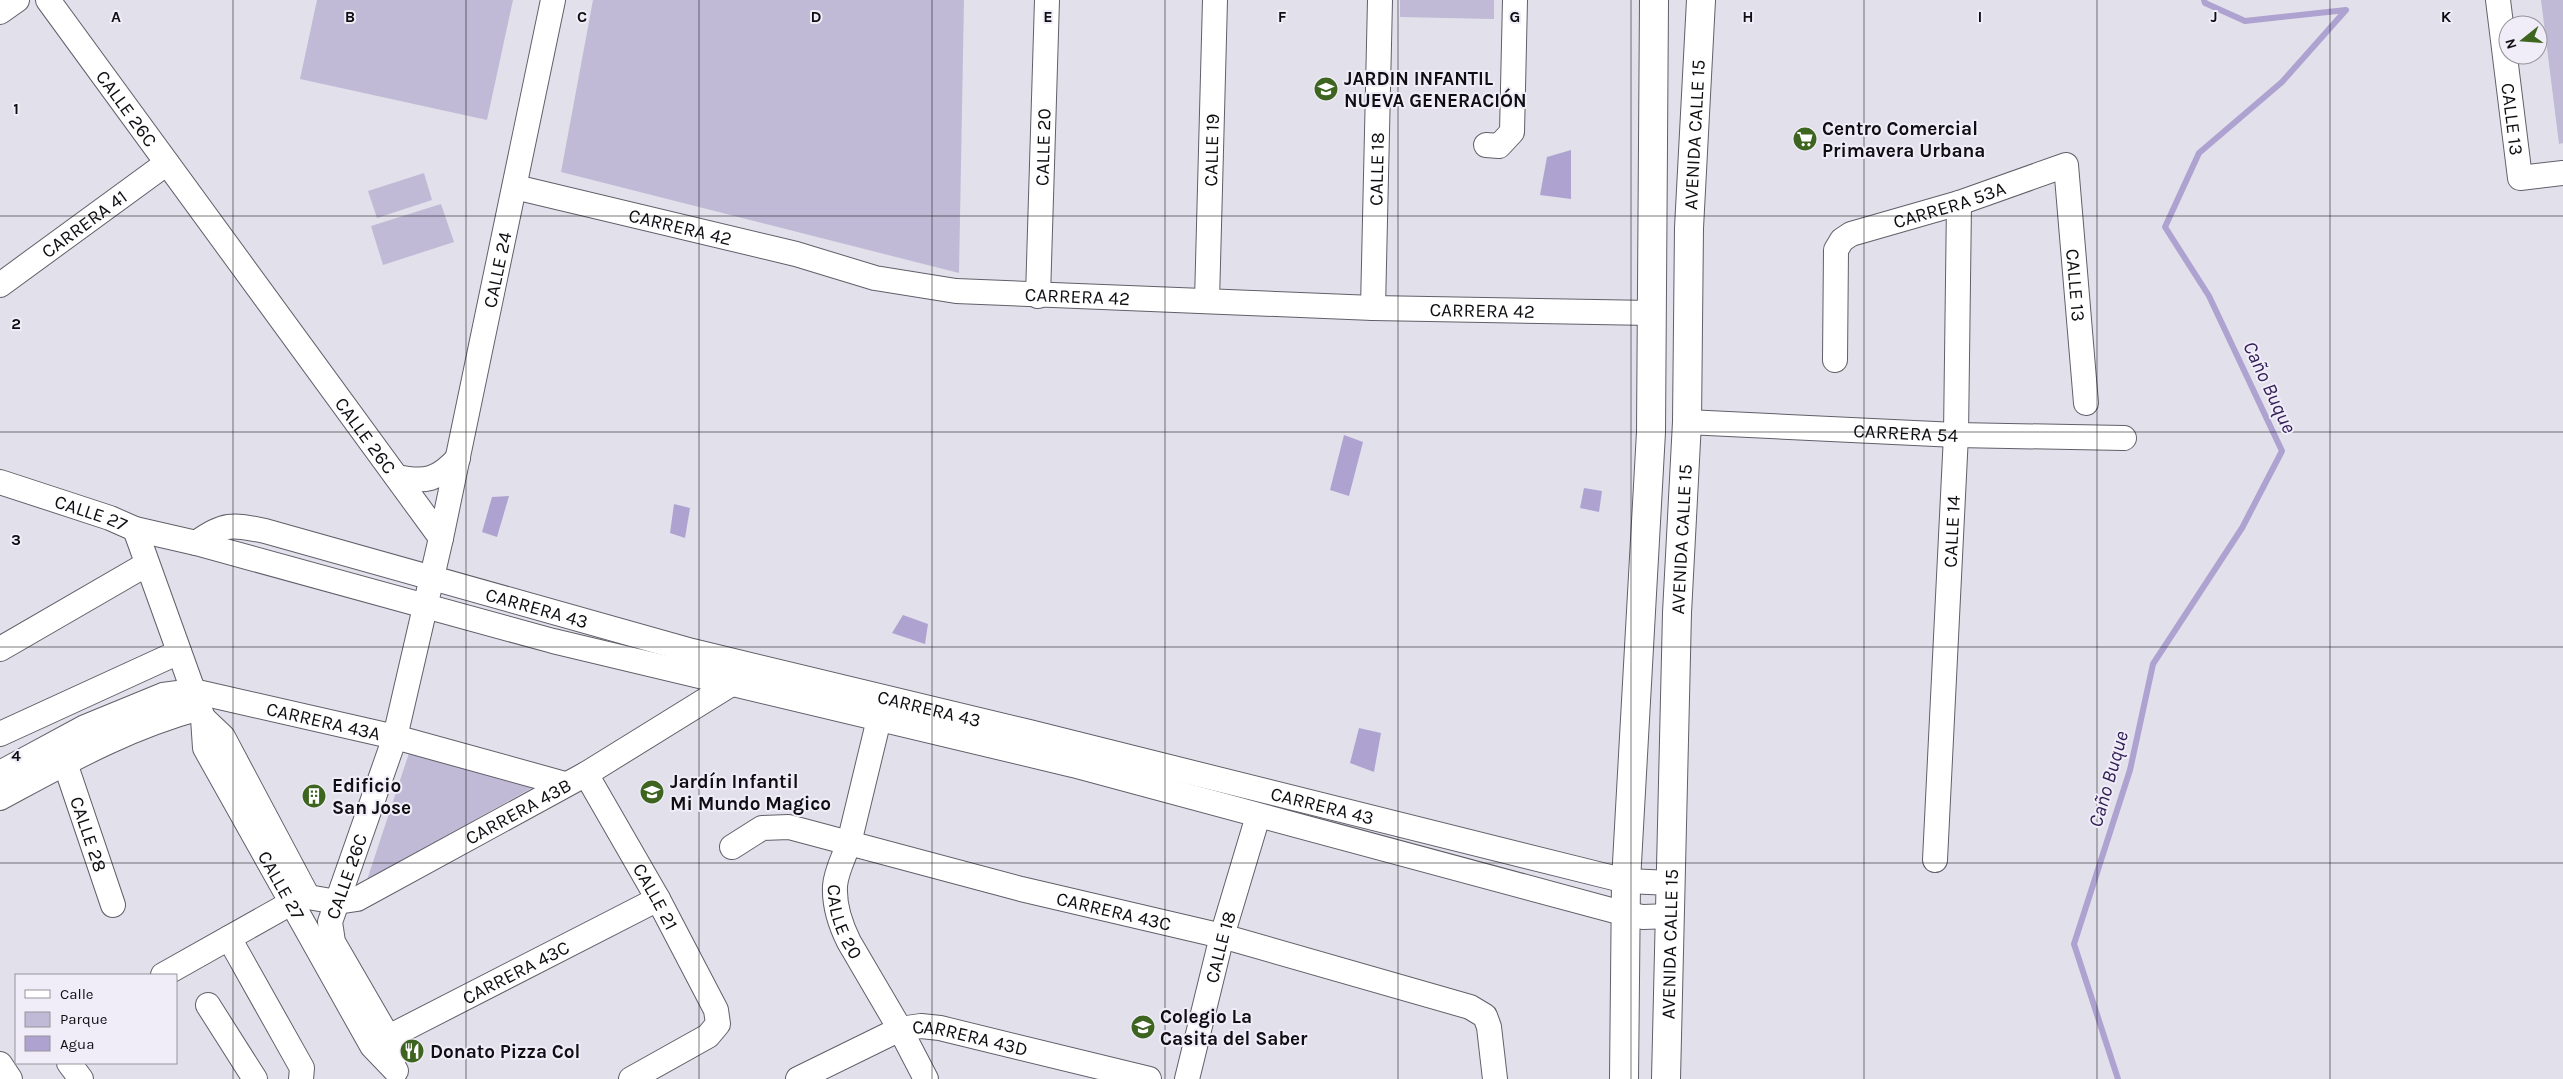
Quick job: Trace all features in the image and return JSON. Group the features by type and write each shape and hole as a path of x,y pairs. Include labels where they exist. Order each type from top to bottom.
{"main road":[{"name":"AVENIDA CALLE 15","path":"1624,1079 1626,881 1650,432 1654,0"},
{"name":"AVENIDA CALLE 15","path":"1666,1079 1677,612 1687,422 1689,228 1701,0"}],"street":[{"path":"0,12 17,0"},
{"name":"CALLE 26C","path":"48,0 441,538 427,606 395,737 330,922 330,933"},
{"name":"CALLE 24","path":"441,538 554,0"},
{"name":"CALLE 20","path":"1038,296 1047,0"},
{"name":"CALLE 19","path":"1207,301 1215,0"},
{"name":"CALLE 18","path":"1373,308 1380,0"},
{"path":"1486,145 1499,146 1512,132 1515,0"},
{"name":"CALLE 13","path":"2498,0 2520,178 2563,173"},
{"name":"CARRERA 41","path":"0,285 167,163"},
{"name":"CARRERA 53A","path":"1835,360 1836,250 1842,240 1851,234 1959,203 2063,165 2067,167"},
{"name":"CALLE 13","path":"2067,167 2086,403"},
{"name":"CARRERA 42","path":"515,187 796,254 875,278 956,292 1373,308 1652,313"},
{"name":"CALLE 14","path":"1935,860 1956,435 1959,203"},
{"name":"CARRERA 54","path":"1687,422 1956,435 2124,438"},
{"path":"396,477 414,481 431,479 446,471 458,458"},
{"name":"CALLE 27","path":"0,482 110,518 135,529 198,706 205,748 300,900 397,1073"},
{"name":"CARRERA 43","path":"196,543 218,528 240,526 432,576 495,597 692,651 1002,725 1626,881 1672,883"},
{"name":"CARRERA 43","path":"135,529 196,543 553,641 1073,765 1626,914 1643,917 1671,916"},
{"path":"0,648 147,564"},
{"path":"0,734 179,652"},
{"name":"CARRERA 43B","path":"300,900 337,902 357,900 564,784 586,774 733,683"},
{"name":"CARRERA 43A","path":"0,773 85,727 163,695 198,706 395,737 564,784"},
{"name":"CARRERA 43A","path":"0,798 104,742 198,706"},
{"name":"CALLE 20","path":"879,719 849,841 835,885 838,917 849,942 900,1028 926,1079"},
{"name":"CALLE 28","path":"65,763 113,905"},
{"name":"CALLE 21","path":"586,774 658,899 716,1010 718,1024 708,1036 631,1079"},
{"name":"CALLE 18","path":"1186,1079 1222,936 1258,816"},
{"name":"CARRERA 43C","path":"732,847 762,828 770,826 789,827 849,841 1020,889 1222,936 1470,1007 1485,1016 1489,1027 1495,1079"},
{"name":"CARRERA 43C","path":"380,1041 658,899"},
{"path":"165,974 300,900"},
{"name":"CALLE 27","path":"330,933 380,1041"},
{"path":"229,938 302,1068 301,1079"},
{"path":"208,1005 255,1079"},
{"name":"CARRERA 43D","path":"798,1079 900,1028 921,1026 940,1028 1149,1079"},
{"path":"0,1064 10,1079"},
{"path":"71,1064 81,1079"}],"green space":[{"path":"317,0 513,0 487,120 300,79"},
{"path":"593,0 964,0 959,273 561,172"},
{"path":"1400,0 1494,0 1494,19 1400,17"},
{"path":"2541,0 2563,0 2563,143 2559,144 2548,56 2548,15 2543,15"},
{"path":"424,173 432,200 377,218 368,191"},
{"path":"441,204 454,242 383,265 371,226"},
{"path":"412,744 539,784 367,880"}],"water":[{"path":"1571,150 1571,199 1540,195 1547,157"},
{"path":"1344,435 1363,442 1349,496 1330,490"},
{"path":"1584,488 1602,491 1599,512 1580,508"},
{"path":"509,496 497,537 482,532 492,497"},
{"path":"674,504 690,508 685,538 670,533"},
{"path":"903,615 928,624 925,644 892,633"},
{"path":"1359,728 1381,733 1374,772 1350,763"}],"waterway":[{"name":"Caño Buque","path":"2118,1079 2074,944 2130,770 2153,664 2242,528 2282,451 2209,296 2165,227 2199,153 2282,82 2346,10 2245,21 2205,3 2204,0"}],"place":[{"name":"JARDIN INFANTIL NUEVA GENERACIÓN","path":"1326,89"},
{"name":"Centro Comercial Primavera Urbana","path":"1805,139"},
{"name":"Jardín Infantil Mi Mundo Magico","path":"652,792"},
{"name":"Edificio San Jose","path":"314,796"},
{"name":"Colegio La Casita del Saber","path":"1143,1027"},
{"name":"Donato Pizza Col","path":"412,1051"}]}
